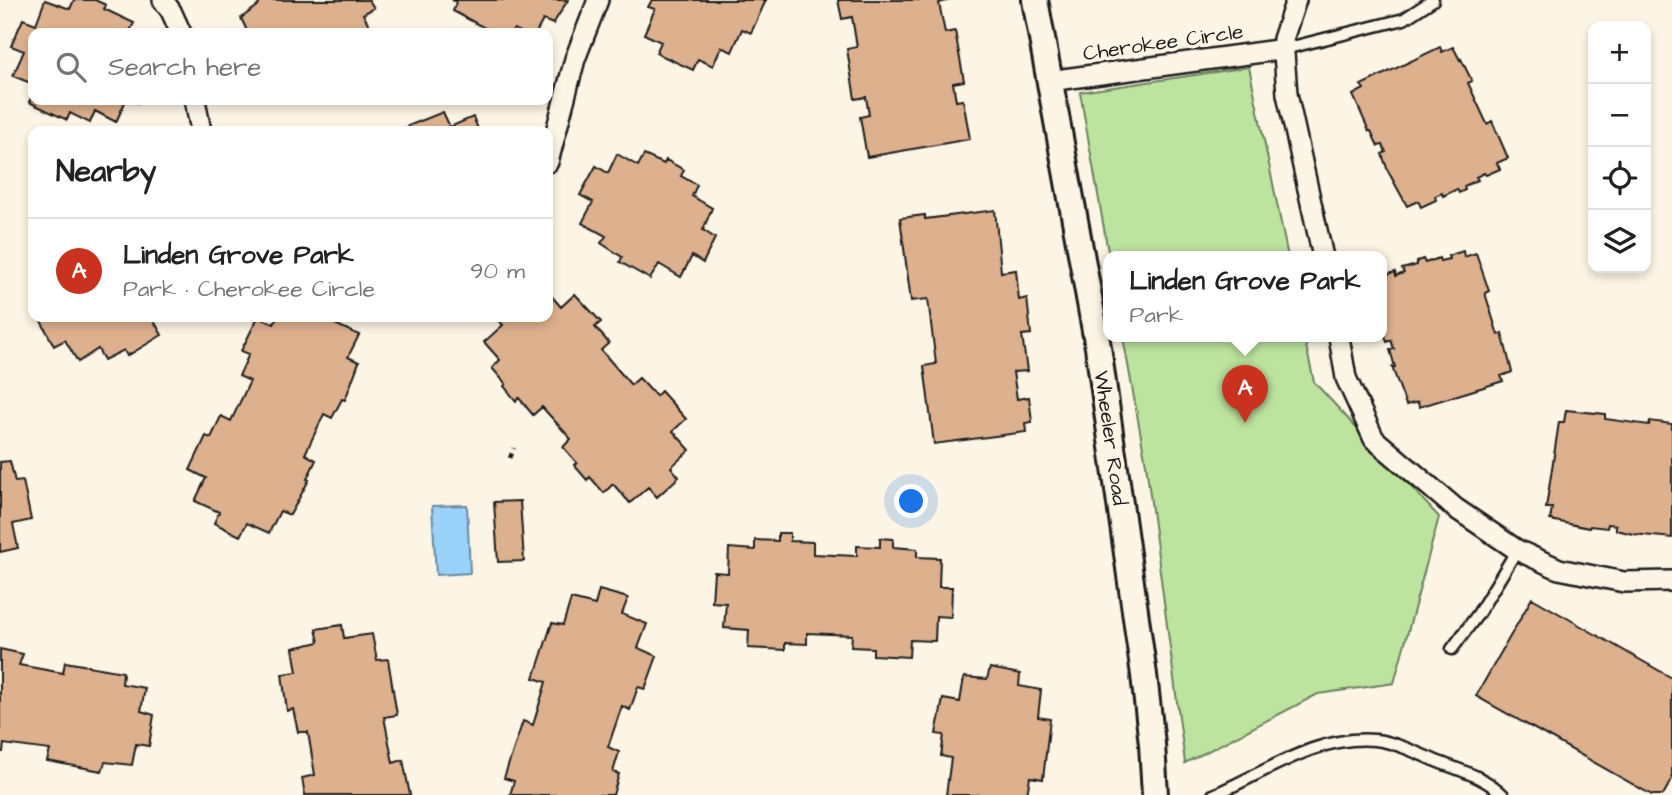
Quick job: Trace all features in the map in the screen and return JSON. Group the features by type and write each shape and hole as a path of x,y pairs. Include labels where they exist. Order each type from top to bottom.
{"street":[{"path":"163,0 179,28"},
{"path":"553,142 567,85 598,0"},
{"name":"Wheeler Road","path":"1035,0 1098,347 1144,675 1155,795"},
{"path":"1296,0 1283,39 1287,94 1322,251"},
{"name":"Cherokee Circle","path":"1049,81 1284,49"},
{"path":"196,105 200,126"},
{"path":"1340,342 1346,378 1374,439 1455,508 1517,550 1559,569 1624,582 1672,581"}],"lane":[{"path":"1284,49 1404,19 1433,0"},
{"path":"1452,649 1478,614 1517,550"},
{"path":"1213,795 1304,753 1341,740 1376,740 1470,774 1495,787 1503,795"}],"path":[{"path":"510,457 514,448"}],"green space":[{"path":"1249,67 1287,251 1108,251 1080,92"},
{"path":"1124,342 1305,342 1314,382 1439,517 1394,683 1318,694 1185,763 1146,464"}],"water":[{"path":"467,505 470,573 436,575 432,506"}],"building":[{"path":"45,0 70,9 74,0 95,0 106,5 104,9 134,23 132,28 28,28 28,82 13,76 24,51 11,46 23,19 36,24"},
{"path":"256,0 369,0 374,8 363,14 370,28 246,28 241,18 259,5"},
{"path":"452,0 568,0 553,24 543,20 539,28 485,28 453,11 456,2"},
{"path":"652,0 766,0 751,33 742,29 732,52 721,47 713,66 698,59 693,70 656,53 661,42 644,34 655,9 648,7"},
{"path":"838,0 950,0 939,3 945,33 955,31 964,81 953,83 956,101 963,100 970,139 867,157 860,117 869,115 866,97 855,99 847,49 857,47 852,17 842,19"},
{"path":"1440,47 1442,52 1453,47 1461,59 1472,81 1468,83 1487,124 1492,121 1508,158 1497,163 1500,169 1476,177 1478,180 1464,186 1465,190 1459,193 1457,189 1443,196 1442,193 1435,196 1436,200 1421,207 1418,201 1407,206 1388,171 1382,154 1386,152 1383,145 1378,146 1369,131 1353,95 1364,89 1361,85"},
{"path":"35,105 124,105 116,122 95,111 90,123 70,113 67,120"},
{"path":"443,112 450,126 408,126"},
{"path":"473,117 477,126 452,126"},
{"path":"617,154 638,166 644,155 664,164 666,160 684,170 681,176 697,185 692,196 712,208 703,230 715,238 703,263 692,256 681,277 659,264 650,279 620,262 622,257 601,243 606,236 582,223 593,202 580,195 596,166 608,173"},
{"path":"995,210 1001,272 1016,270 1019,300 1027,298 1031,334 1022,335 1027,371 1013,372 1017,399 1029,397 1032,422 1025,423 1026,432 934,444 924,366 936,364 928,299 911,301 900,218 925,215 925,219"},
{"path":"1463,251 1464,257 1476,253 1489,291 1485,293 1498,335 1502,333 1512,372 1501,376 1503,381 1419,407 1418,402 1406,405 1392,367 1395,367 1390,350 1394,349 1391,340 1387,342 1387,274 1395,272 1396,276 1404,273 1402,269 1417,265 1417,261 1423,259 1425,263 1439,258 1440,261 1449,259 1448,256"},
{"path":"575,294 601,322 595,327 609,343 601,350 631,385 639,378 656,396 661,391 686,419 673,431 690,450 671,467 679,477 657,497 648,487 630,503 613,484 604,493 590,477 587,480 563,447 571,439 542,407 533,415 519,398 516,401 492,368 500,360 484,342 503,325 500,322 553,322 553,298 561,307"},
{"path":"42,322 155,322 162,335 127,356 124,350 104,360 98,349 78,362 65,340 54,346"},
{"path":"256,322 336,322 335,324 359,335 348,357 359,362 345,400 342,399 332,418 324,414 305,454 316,460 307,479 309,480 290,515 280,511 269,533 247,523 240,536 214,523 219,512 195,501 206,478 190,470 206,436 211,438 221,416 231,421 250,381 239,376 249,354 241,351"},
{"path":"1566,410 1605,414 1605,419 1649,425 1650,421 1672,424 1672,538 1633,534 1616,530 1616,525 1589,528 1550,520 1552,508 1546,508 1559,422 1564,422"},
{"path":"10,461 15,482 23,481 31,520 13,524 18,548 0,552 0,462"},
{"path":"520,501 524,561 498,562 494,502"},
{"path":"778,533 790,533 790,541 813,542 813,554 857,556 857,546 880,547 880,538 893,539 893,547 917,549 917,557 940,558 939,587 952,587 951,617 936,616 935,641 910,640 909,657 873,655 873,648 851,647 852,635 807,633 807,644 785,643 785,650 748,648 749,630 724,628 726,603 712,602 714,572 728,573 729,548 755,550 755,540 778,541"},
{"path":"599,590 628,598 622,614 647,624 638,648 657,656 645,689 638,687 630,710 622,706 608,747 619,752 613,772 619,774 613,795 510,795 514,781 504,778 523,721 533,725 546,682 534,678 552,623 563,625 571,599 595,605"},
{"path":"1532,598 1672,678 1672,779 1663,795 1652,795 1476,696"},
{"path":"342,625 344,638 372,634 377,660 388,659 397,715 384,717 393,763 403,760 410,795 305,795 302,778 315,775 308,732 298,732 293,709 287,711 282,674 297,672 293,648 319,642 316,629"},
{"path":"0,649 23,654 19,665 63,673 65,662 123,672 122,684 145,688 141,711 154,715 149,746 136,744 132,765 105,762 102,771 47,761 50,750 4,744 3,752 0,752"},
{"path":"990,668 1020,674 1019,686 1041,690 1038,717 1050,719 1043,779 1030,777 1027,795 946,795 951,758 941,756 944,735 936,734 943,699 960,702 964,677 987,679"}],"place":[{"name":"Linden Grove Park","path":"1245,423"}]}
